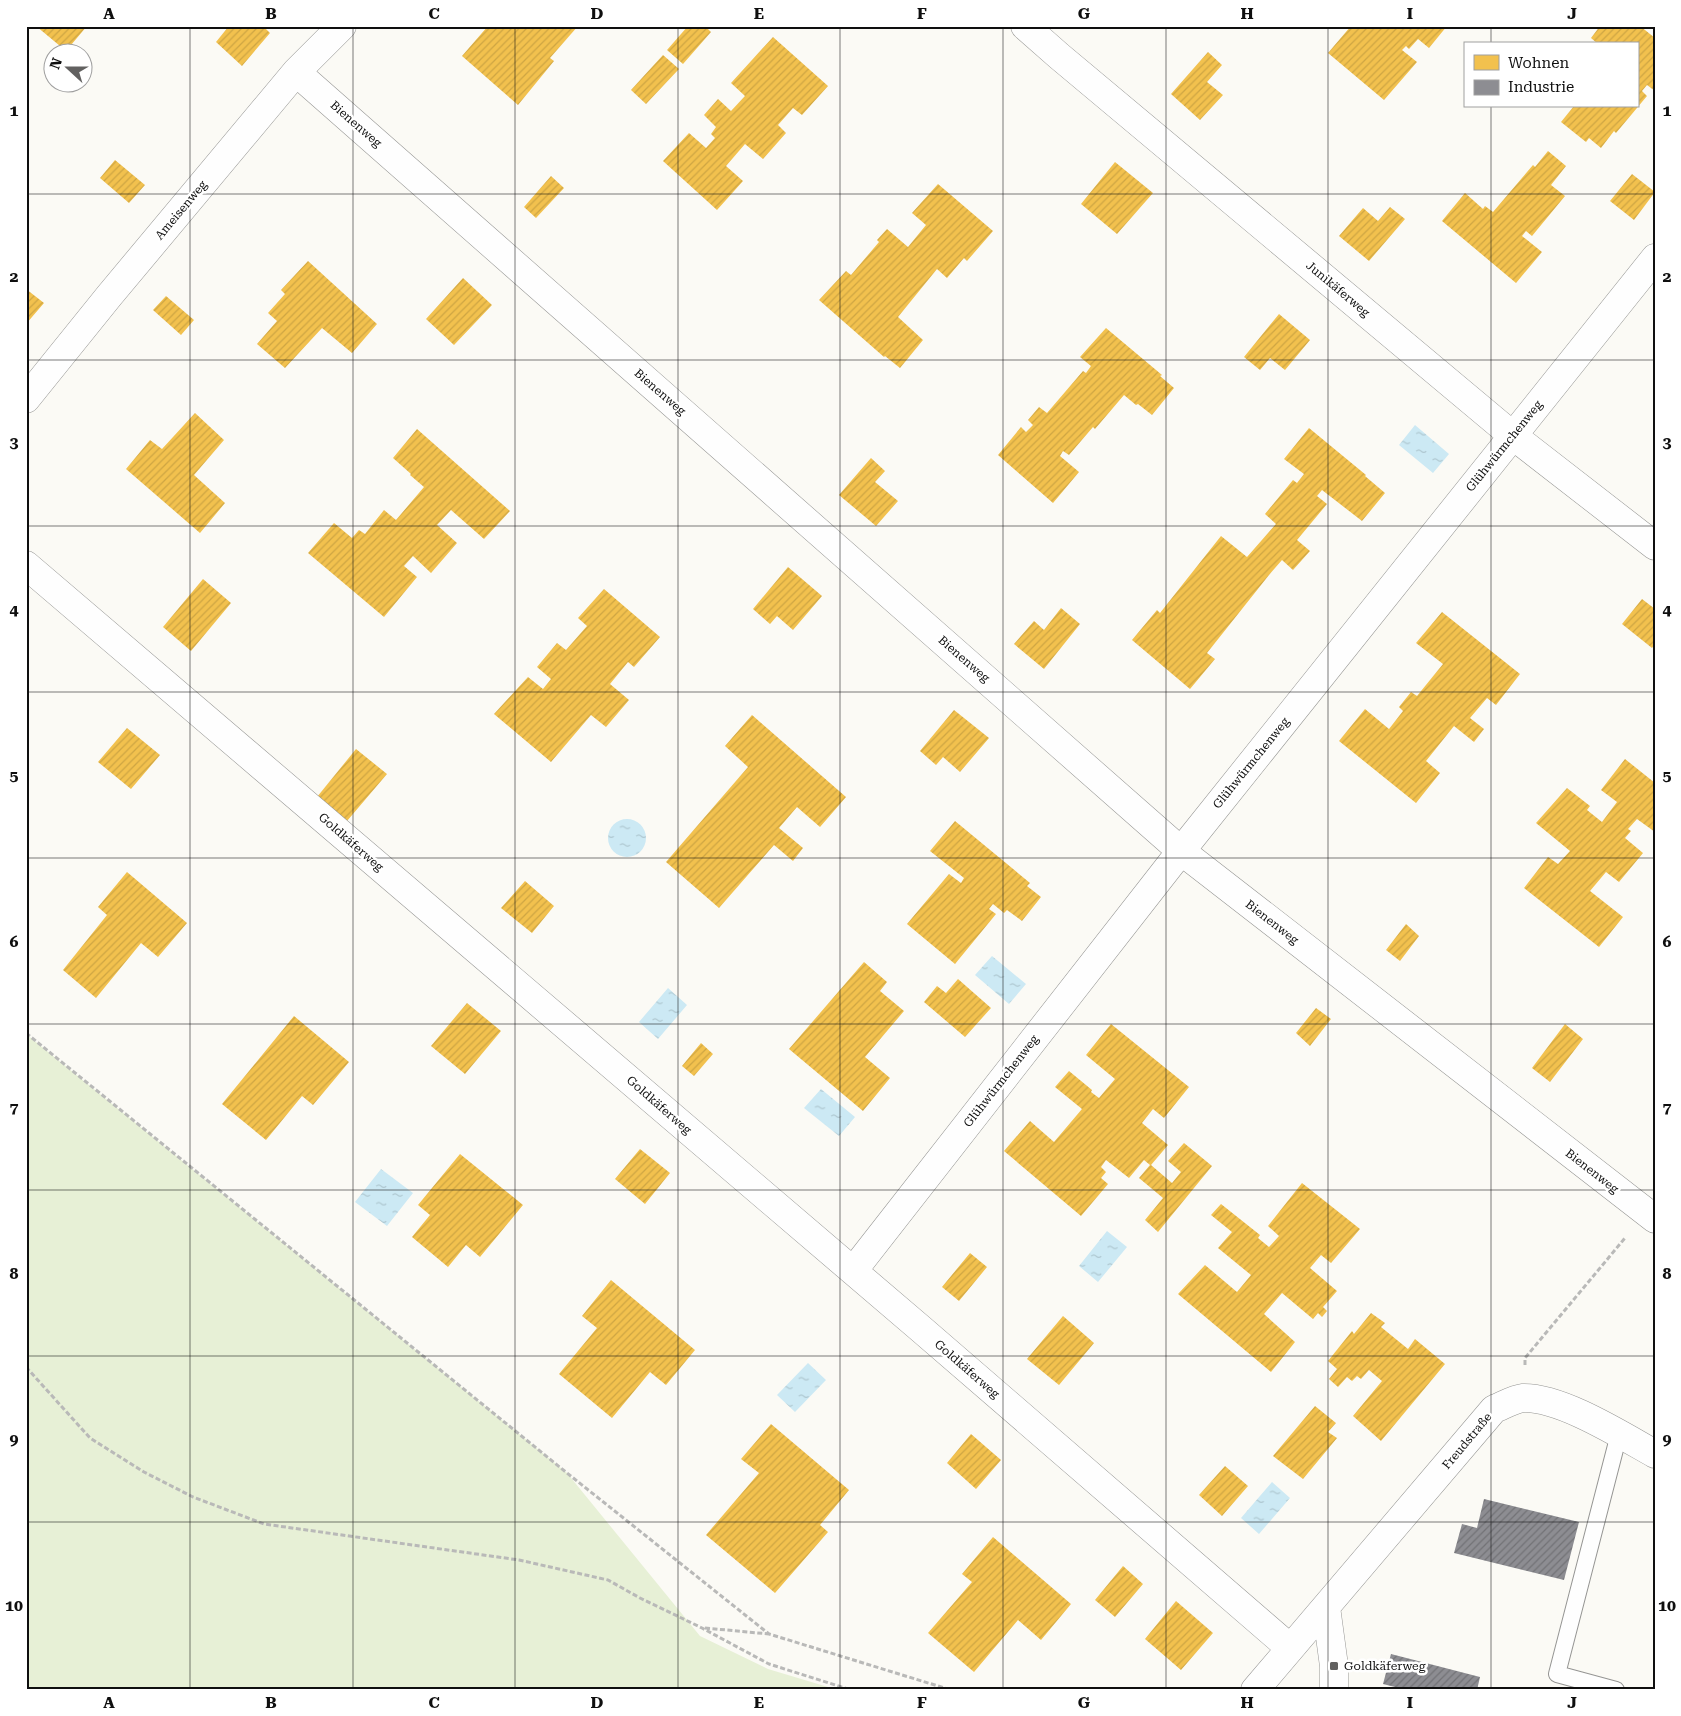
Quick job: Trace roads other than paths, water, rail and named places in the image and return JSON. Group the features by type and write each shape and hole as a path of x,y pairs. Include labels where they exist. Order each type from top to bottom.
{"street":[{"name":"Ameisenweg","path":"26,399 109,296 296,72 342,26"},
{"name":"Junikäferweg","path":"1025,26 1512,435 1655,546"},
{"name":"Bienenweg","path":"296,72 1181,851 1650,1216"},
{"name":"Glühwürmchenweg","path":"853,1271 1181,851 1655,258"},
{"name":"Goldkäferweg","path":"26,565 853,1271 1290,1648"},
{"name":"Freudstraße","path":"1255,1690 1494,1409 1522,1398 1557,1404 1619,1434"},
{"path":"1619,1434 1655,1454"},
{"path":"1326,1607 1334,1666 1334,1690"}],"lane":[{"path":"1616,1690 1557,1674 1619,1434"}],"water":[{"path":"1415,425 1449,454 1433,473 1399,445"},
{"path":"627,819 641,824 646,838 641,852 627,857 613,852 608,838 613,824"},
{"path":"992,956 1026,984 1009,1004 975,975"},
{"path":"668,988 687,1005 658,1039 639,1022"},
{"path":"821,1089 855,1117 839,1136 804,1108"},
{"path":"381,1169 413,1193 387,1226 355,1202"},
{"path":"1107,1231 1127,1247 1098,1282 1079,1266"},
{"path":"808,1363 826,1380 795,1412 777,1395"},
{"path":"1272,1482 1290,1498 1259,1534 1241,1518"}],"place":[{"name":"Goldkäferweg","path":"1334,1666"}]}
